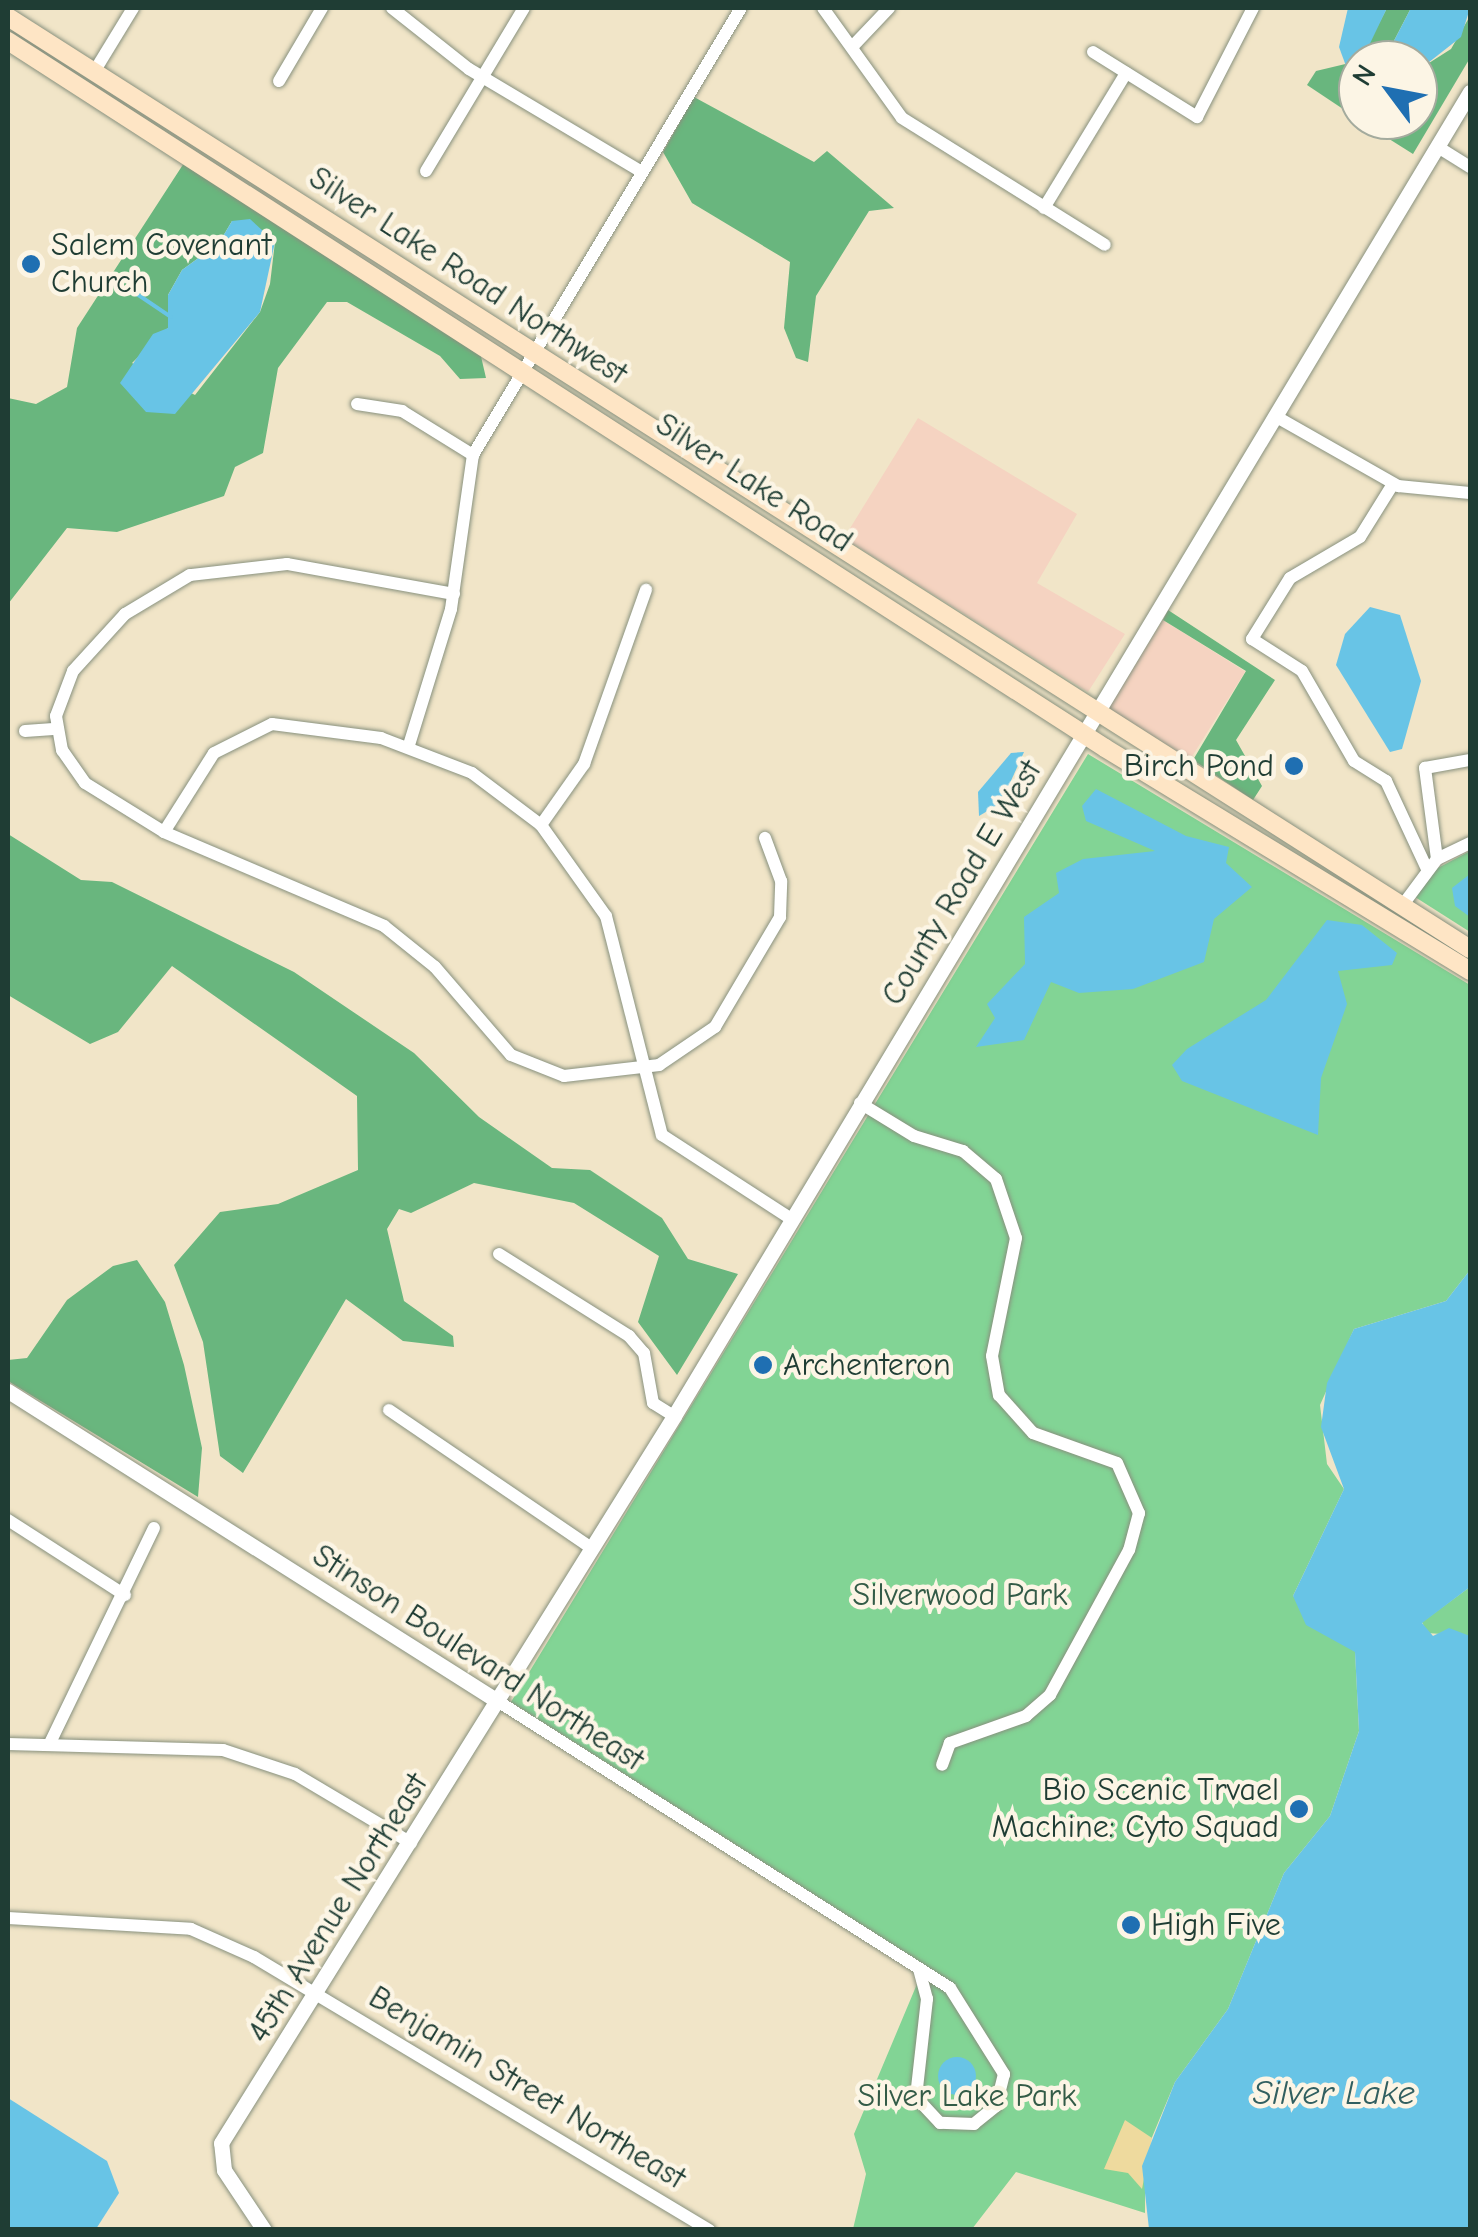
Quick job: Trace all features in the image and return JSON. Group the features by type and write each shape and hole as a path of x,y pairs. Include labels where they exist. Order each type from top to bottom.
{"main road":[{"name":"Silver Lake Road Northwest","path":"8,16 528,360 1470,948"},
{"name":"Silver Lake Road","path":"8,42 528,360 1086,734 1470,971"}],"street":[{"path":"94,72 133,8"},
{"path":"279,80 322,8"},
{"path":"392,8 482,77 642,172"},
{"path":"426,171 524,8"},
{"path":"409,746 454,594 473,455 741,8"},
{"path":"823,8 902,118 1105,245"},
{"path":"852,47 889,8"},
{"path":"1093,52 1197,117 1254,8"},
{"path":"1044,208 1126,73"},
{"name":"County Road E West","path":"499,1702 1470,92"},
{"path":"1438,147 1470,167"},
{"path":"357,404 402,411 473,455"},
{"path":"1275,416 1393,484 1470,493"},
{"path":"1393,484 1360,537 1290,578 1252,639 1302,671 1354,761 1386,782 1432,864"},
{"path":"454,594 287,564 214,568 144,599 76,667 57,728 86,783 164,832 384,926 536,1070 643,1068 704,1039 775,928 784,893 765,838"},
{"path":"541,825 584,764 646,590"},
{"path":"164,832 214,754 256,728 308,724 409,746 472,772 541,825 577,867 616,938 648,1110 670,1144 790,1218"},
{"path":"26,731 57,728"},
{"path":"1432,864 1425,768 1470,760"},
{"path":"1402,906 1432,864 1470,843"},
{"path":"860,1103 914,1136 962,1151 996,1179 1016,1238 992,1356 999,1395 1033,1433 1117,1463 1139,1513 1129,1550 1050,1695 1026,1716 950,1743 942,1765"},
{"path":"499,1254 629,1336 644,1353 653,1402 674,1416"},
{"name":"Stinson Boulevard Northeast","path":"8,1391 499,1702 919,1970 954,1993 1000,2062 1001,2097 974,2124 940,2123 916,2097 927,1999 919,1970"},
{"path":"389,1410 590,1548"},
{"path":"8,1520 125,1594"},
{"path":"49,1745 154,1528"},
{"name":"45th Avenue Northeast","path":"264,2230 224,2170 221,2144 499,1702"},
{"path":"8,1744 223,1750 296,1774 412,1843"},
{"name":"Benjamin Street Northeast","path":"8,1918 191,1929 316,1994 709,2230"}],"shaded area":[{"path":"918,418 1077,514 1037,583 1125,634 1088,692 844,538"},
{"path":"1163,620 1245,671 1190,760 1108,708"}],"green space":[{"path":"1387,8 1411,8 1394,40 1370,40"},
{"path":"1470,16 1470,58 1438,112 1438,57 1451,49"},
{"path":"1338,66 1338,106 1307,85 1316,71"},
{"path":"694,97 814,162 827,151 894,208 869,211 816,296 808,362 796,358 784,328 790,262 692,203 663,152"},
{"path":"1391,140 1421,140 1413,154"},
{"path":"184,163 480,352 486,378 460,379 440,356 347,302 327,302 278,368 263,453 235,467 224,496 117,532 67,528 8,604 8,398 36,404 67,387 77,328","holes":["232,221 275,242 270,284 260,312 195,395 132,363 168,328 168,295 182,270 219,243"]},
{"path":"1168,610 1275,680 1236,740 1262,786 1253,800 1193,760 1246,671 1163,620"},
{"name":"Silverwood Park","path":"1088,754 1470,985 1470,1270 1446,1301 1354,1329 1320,1405 1327,1464 1344,1489 1293,1596 1355,1651 1359,1731 1330,1816 1284,1873 1228,2009 1175,2082 1145,2154 1145,2213 1016,2172 972,2229 853,2229 866,2174 854,2134 925,1965 511,1702"},
{"path":"8,834 81,880 112,882 294,972 414,1053 479,1117 552,1168 590,1170 662,1218 688,1259 738,1274 677,1375 638,1322 659,1256 574,1203 474,1183 411,1213 399,1209 387,1229 404,1301 453,1336 454,1347 403,1341 346,1299 243,1473 220,1456 203,1342 174,1265 220,1212 278,1204 358,1170 357,1096 172,966 118,1032 90,1044 8,995"},
{"path":"1470,851 1470,932 1415,897 1434,870"},
{"path":"137,1260 165,1302 184,1365 202,1448 198,1497 8,1381 8,1360 27,1358 67,1300 113,1266"},
{"path":"1470,1587 1470,1636 1427,1633 1422,1622"}],"sand":[{"path":"1125,2120 1152,2138 1142,2189 1128,2173 1104,2169"}],"water":[{"path":"1348,8 1387,8 1372,40 1341,40"},
{"path":"1411,8 1470,8 1461,37 1438,55 1438,40 1394,40"},
{"path":"250,219 275,242 260,312 175,414 146,412 120,383 153,334 168,328 168,295 182,270 219,243 232,221"},
{"path":"1370,607 1400,615 1421,681 1402,749 1390,752 1336,665 1345,634"},
{"path":"1024,752 1001,803 979,816 978,792 1011,753"},
{"path":"1096,789 1186,836 1229,847 1226,863 1252,887 1214,919 1204,962 1133,989 1079,993 1051,982 1024,1040 976,1047 995,1018 987,1004 1025,964 1024,917 1059,893 1056,873 1083,859 1155,851 1086,821 1082,806"},
{"path":"1470,874 1470,917 1455,906 1452,888"},
{"path":"1327,920 1362,925 1397,953 1392,965 1338,971 1347,1004 1321,1078 1318,1135 1182,1081 1172,1065 1187,1049 1266,1000"},
{"name":"Silver Lake","path":"1470,1270 1470,1587 1422,1623 1433,1636 1449,1628 1470,1636 1470,2229 1149,2229 1142,2166 1175,2082 1228,2009 1284,1873 1330,1816 1359,1731 1355,1652 1306,1625 1293,1596 1344,1489 1321,1427 1327,1383 1354,1329 1446,1301"},
{"path":"957,2057 970,2063 976,2076 970,2089 957,2095 944,2089 938,2076 944,2063"},
{"path":"8,2098 107,2161 119,2193 96,2229 8,2229"}],"waterway":[{"path":"131,290 171,317"}],"place":[{"name":"Salem Covenant Church","path":"31,264"},
{"name":"Birch Pond","path":"1294,766"},
{"name":"Archenteron","path":"763,1365"},
{"name":"Bio Scenic Trvael Machine: Cyto Squad","path":"1299,1809"},
{"name":"High Five","path":"1131,1925"}],"park label":[{"name":"Silver Lake Park","path":"967,2096"}]}
